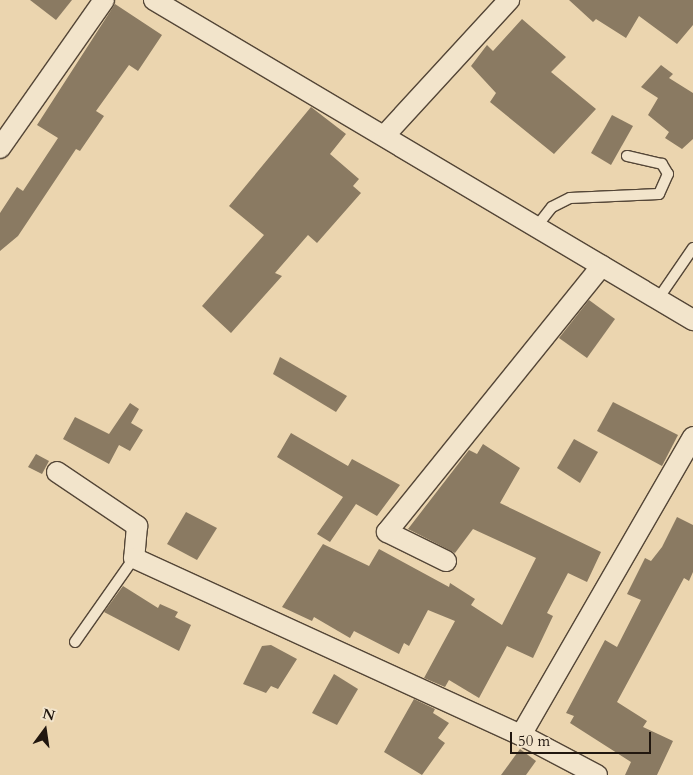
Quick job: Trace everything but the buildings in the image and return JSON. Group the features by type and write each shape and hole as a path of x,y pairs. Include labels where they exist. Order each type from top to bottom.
{"street":[{"path":"0,148 104,0"},
{"path":"154,0 693,320"},
{"path":"384,136 509,0"},
{"path":"446,562 387,532 602,266"},
{"path":"522,735 693,437"},
{"path":"57,472 137,526 134,558 522,735 597,775"}],"lane":[{"path":"537,226 552,207 570,198 659,194 668,174 662,164 627,156"},
{"path":"658,299 693,248"},
{"path":"75,642 134,558"}]}
